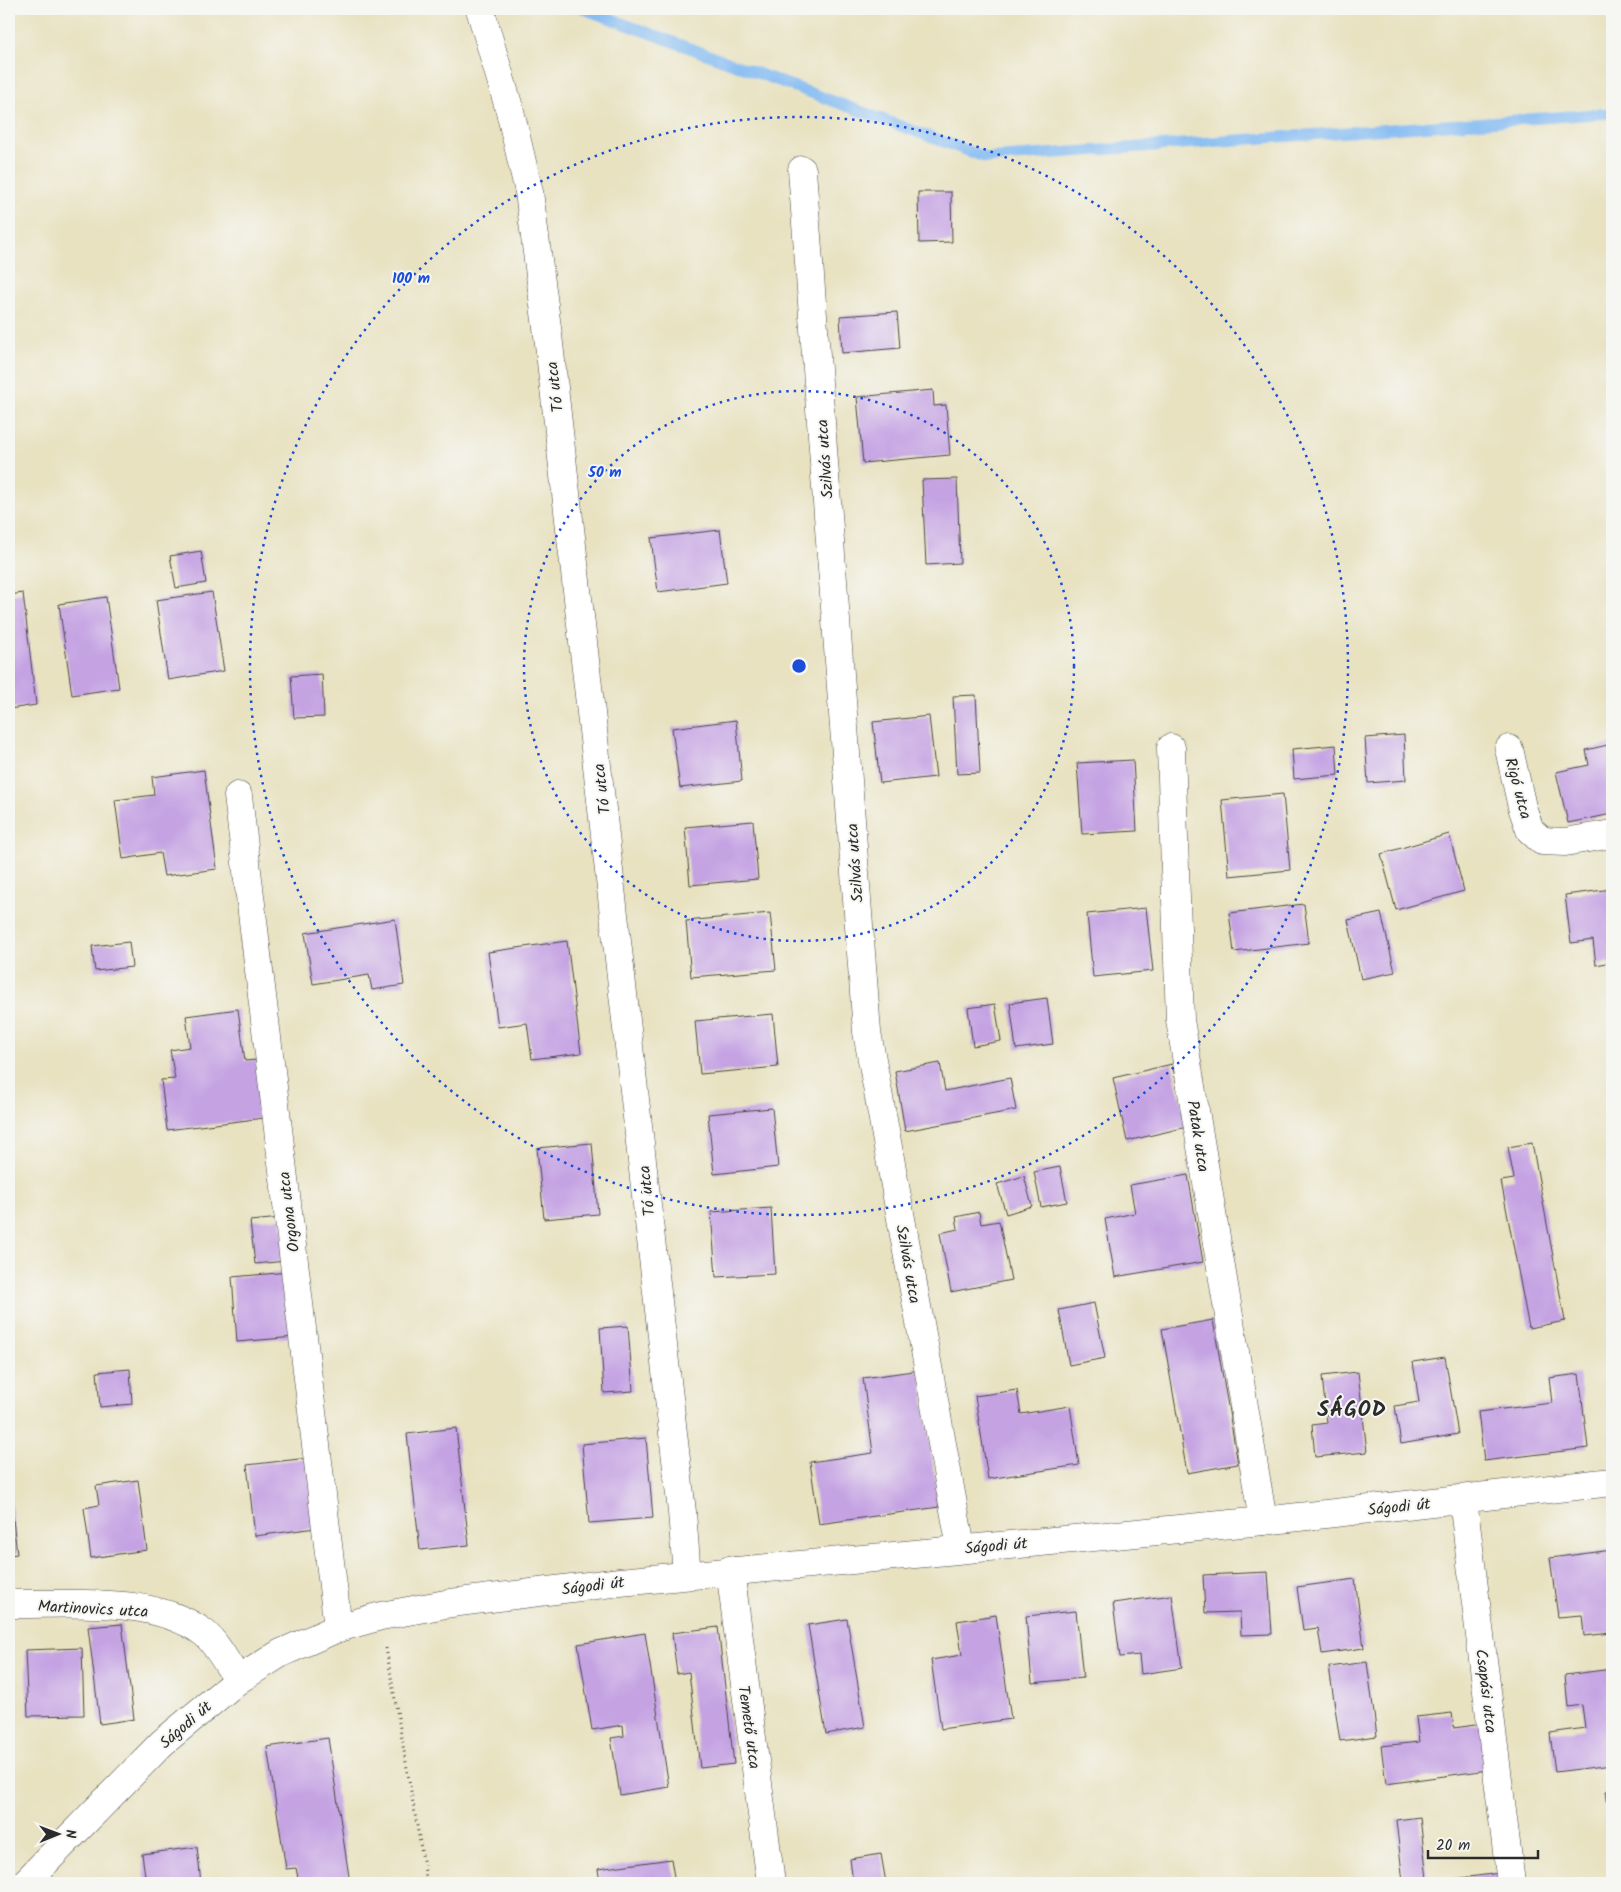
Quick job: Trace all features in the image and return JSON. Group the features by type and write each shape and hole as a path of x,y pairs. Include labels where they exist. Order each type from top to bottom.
{"street":[{"name":"Tó utca","path":"480,9 510,111 529,192 548,335 682,1512 687,1575"},
{"name":"Szilvás utca","path":"802,170 867,1032 961,1548"},
{"name":"Patak utca","path":"1171,748 1180,1020 1263,1521"},
{"name":"Rigó utca","path":"1509,749 1522,808 1530,830 1542,841 1565,842 1612,834"},
{"name":"Orgona utca","path":"238,796 338,1628"},
{"name":"Ságodi út","path":"25,1883 162,1743 238,1680 281,1653 338,1628 381,1616 524,1593 730,1570 1263,1521 1612,1482"},
{"name":"Csapási utca","path":"1463,1500 1511,1883"},
{"name":"Temető utca","path":"730,1570 771,1883"},
{"name":"Martinovics utca","path":"9,1604 113,1606 152,1610 182,1619 206,1634 238,1680"}],"path":[{"path":"381,1616 427,1883"}],"building":[{"path":"918,192 951,192 952,242 919,243"},
{"path":"897,312 900,348 842,353 840,316"},
{"path":"933,390 934,406 946,405 950,455 863,463 857,397"},
{"path":"957,479 960,563 926,565 922,480"},
{"path":"720,530 727,583 658,592 651,538"},
{"path":"201,551 206,583 176,588 170,556"},
{"path":"212,592 224,671 168,680 156,600"},
{"path":"23,593 36,705 9,709 9,595"},
{"path":"106,597 119,688 72,695 59,604"},
{"path":"322,674 324,717 294,718 291,676"},
{"path":"976,695 980,773 957,774 953,696"},
{"path":"929,716 936,777 880,783 873,722"},
{"path":"736,720 742,781 680,788 672,728"},
{"path":"1404,735 1406,780 1368,783 1365,738"},
{"path":"1612,744 1612,814 1568,823 1556,772 1589,765 1586,750"},
{"path":"1336,745 1338,775 1294,779 1292,749"},
{"path":"1133,760 1137,831 1082,834 1077,763"},
{"path":"204,770 217,869 164,876 160,853 123,859 115,800 154,795 152,777"},
{"path":"1283,794 1290,870 1229,876 1222,800"},
{"path":"753,821 758,879 690,885 685,827"},
{"path":"1449,834 1464,891 1396,910 1381,854"},
{"path":"1612,889 1612,962 1596,965 1593,940 1571,943 1565,895"},
{"path":"1304,904 1309,943 1234,952 1229,913"},
{"path":"1146,908 1153,971 1093,977 1087,914"},
{"path":"770,913 776,970 691,977 686,921"},
{"path":"1381,913 1395,972 1361,979 1348,920"},
{"path":"395,919 404,985 372,990 369,975 313,984 305,933"},
{"path":"567,941 581,1053 532,1059 527,1023 498,1027 488,952"},
{"path":"129,942 132,967 95,971 92,946"},
{"path":"1047,998 1053,1044 1016,1049 1010,1003"},
{"path":"995,1004 1001,1041 973,1046 968,1008"},
{"path":"238,1009 245,1061 256,1060 264,1118 167,1130 161,1080 175,1079 170,1050 190,1047 186,1016"},
{"path":"773,1014 778,1067 700,1074 695,1021"},
{"path":"940,1063 945,1091 1010,1078 1016,1110 905,1131 895,1071"},
{"path":"1172,1064 1187,1127 1127,1141 1113,1078"},
{"path":"772,1108 778,1167 714,1174 708,1114"},
{"path":"592,1143 598,1214 544,1219 537,1148"},
{"path":"1532,1143 1565,1321 1529,1328 1501,1181 1514,1179 1508,1147"},
{"path":"1060,1167 1067,1202 1041,1207 1034,1172"},
{"path":"1188,1175 1203,1262 1115,1277 1105,1219 1135,1213 1130,1185"},
{"path":"1024,1176 1032,1206 1006,1214 997,1184"},
{"path":"771,1208 775,1274 716,1277 711,1212"},
{"path":"979,1212 981,1224 999,1221 1011,1280 951,1292 940,1233 958,1229 956,1217"},
{"path":"281,1218 287,1261 255,1264 250,1221"},
{"path":"289,1272 295,1337 237,1342 232,1277"},
{"path":"1094,1303 1105,1358 1069,1365 1059,1310"},
{"path":"1213,1320 1238,1464 1187,1473 1162,1329"},
{"path":"628,1326 633,1391 604,1393 600,1328"},
{"path":"1445,1357 1458,1434 1401,1444 1395,1406 1419,1402 1413,1362"},
{"path":"130,1369 132,1404 100,1407 97,1372"},
{"path":"920,1370 939,1507 819,1524 810,1462 873,1453 863,1378"},
{"path":"1358,1372 1367,1452 1315,1457 1312,1425 1327,1423 1322,1376"},
{"path":"1579,1374 1588,1448 1484,1461 1478,1412 1552,1403 1549,1378"},
{"path":"1017,1390 1021,1414 1070,1406 1079,1465 988,1479 975,1396"},
{"path":"456,1428 469,1545 420,1550 407,1434"},
{"path":"646,1438 653,1518 589,1523 582,1444"},
{"path":"308,1458 316,1528 255,1536 247,1465"},
{"path":"138,1480 147,1550 91,1558 84,1508 99,1505 96,1486"},
{"path":"9,1484 17,1554 9,1555"},
{"path":"1612,1550 1612,1633 1584,1636 1582,1615 1558,1617 1550,1558"},
{"path":"1268,1572 1272,1634 1241,1635 1240,1612 1205,1613 1203,1575"},
{"path":"1355,1579 1364,1648 1322,1654 1318,1628 1303,1630 1297,1587"},
{"path":"1172,1595 1182,1668 1141,1674 1139,1655 1120,1657 1113,1603"},
{"path":"1076,1611 1083,1678 1032,1683 1026,1616"},
{"path":"996,1615 1011,1719 941,1729 931,1660 962,1655 957,1621"},
{"path":"847,1619 865,1727 826,1734 808,1625"},
{"path":"122,1624 134,1719 100,1724 88,1627"},
{"path":"718,1627 734,1764 700,1768 689,1672 677,1674 672,1633"},
{"path":"645,1633 669,1787 620,1795 611,1738 624,1736 623,1725 592,1730 578,1644"},
{"path":"82,1648 84,1715 28,1716 25,1650"},
{"path":"1367,1662 1377,1736 1340,1741 1329,1667"},
{"path":"1612,1669 1612,1765 1555,1772 1550,1733 1585,1728 1582,1705 1568,1707 1565,1675"},
{"path":"1452,1713 1454,1728 1482,1724 1488,1770 1386,1784 1381,1746 1419,1742 1416,1717"},
{"path":"328,1738 350,1883 299,1883 296,1868 286,1869 267,1747"},
{"path":"1612,1790 1612,1831 1611,1831 1606,1791"},
{"path":"1420,1817 1427,1879 1403,1882 1396,1820"},
{"path":"197,1847 201,1883 146,1883 142,1854"},
{"path":"881,1854 886,1883 853,1883 850,1859"},
{"path":"671,1859 675,1883 600,1883 598,1869"},
{"path":"1500,1873 1502,1883 1438,1883 1438,1881"}],"waterway":[{"path":"584,9 987,158 1612,113"}],"district":[{"name":"SÁGOD","path":"1352,1409"}]}
